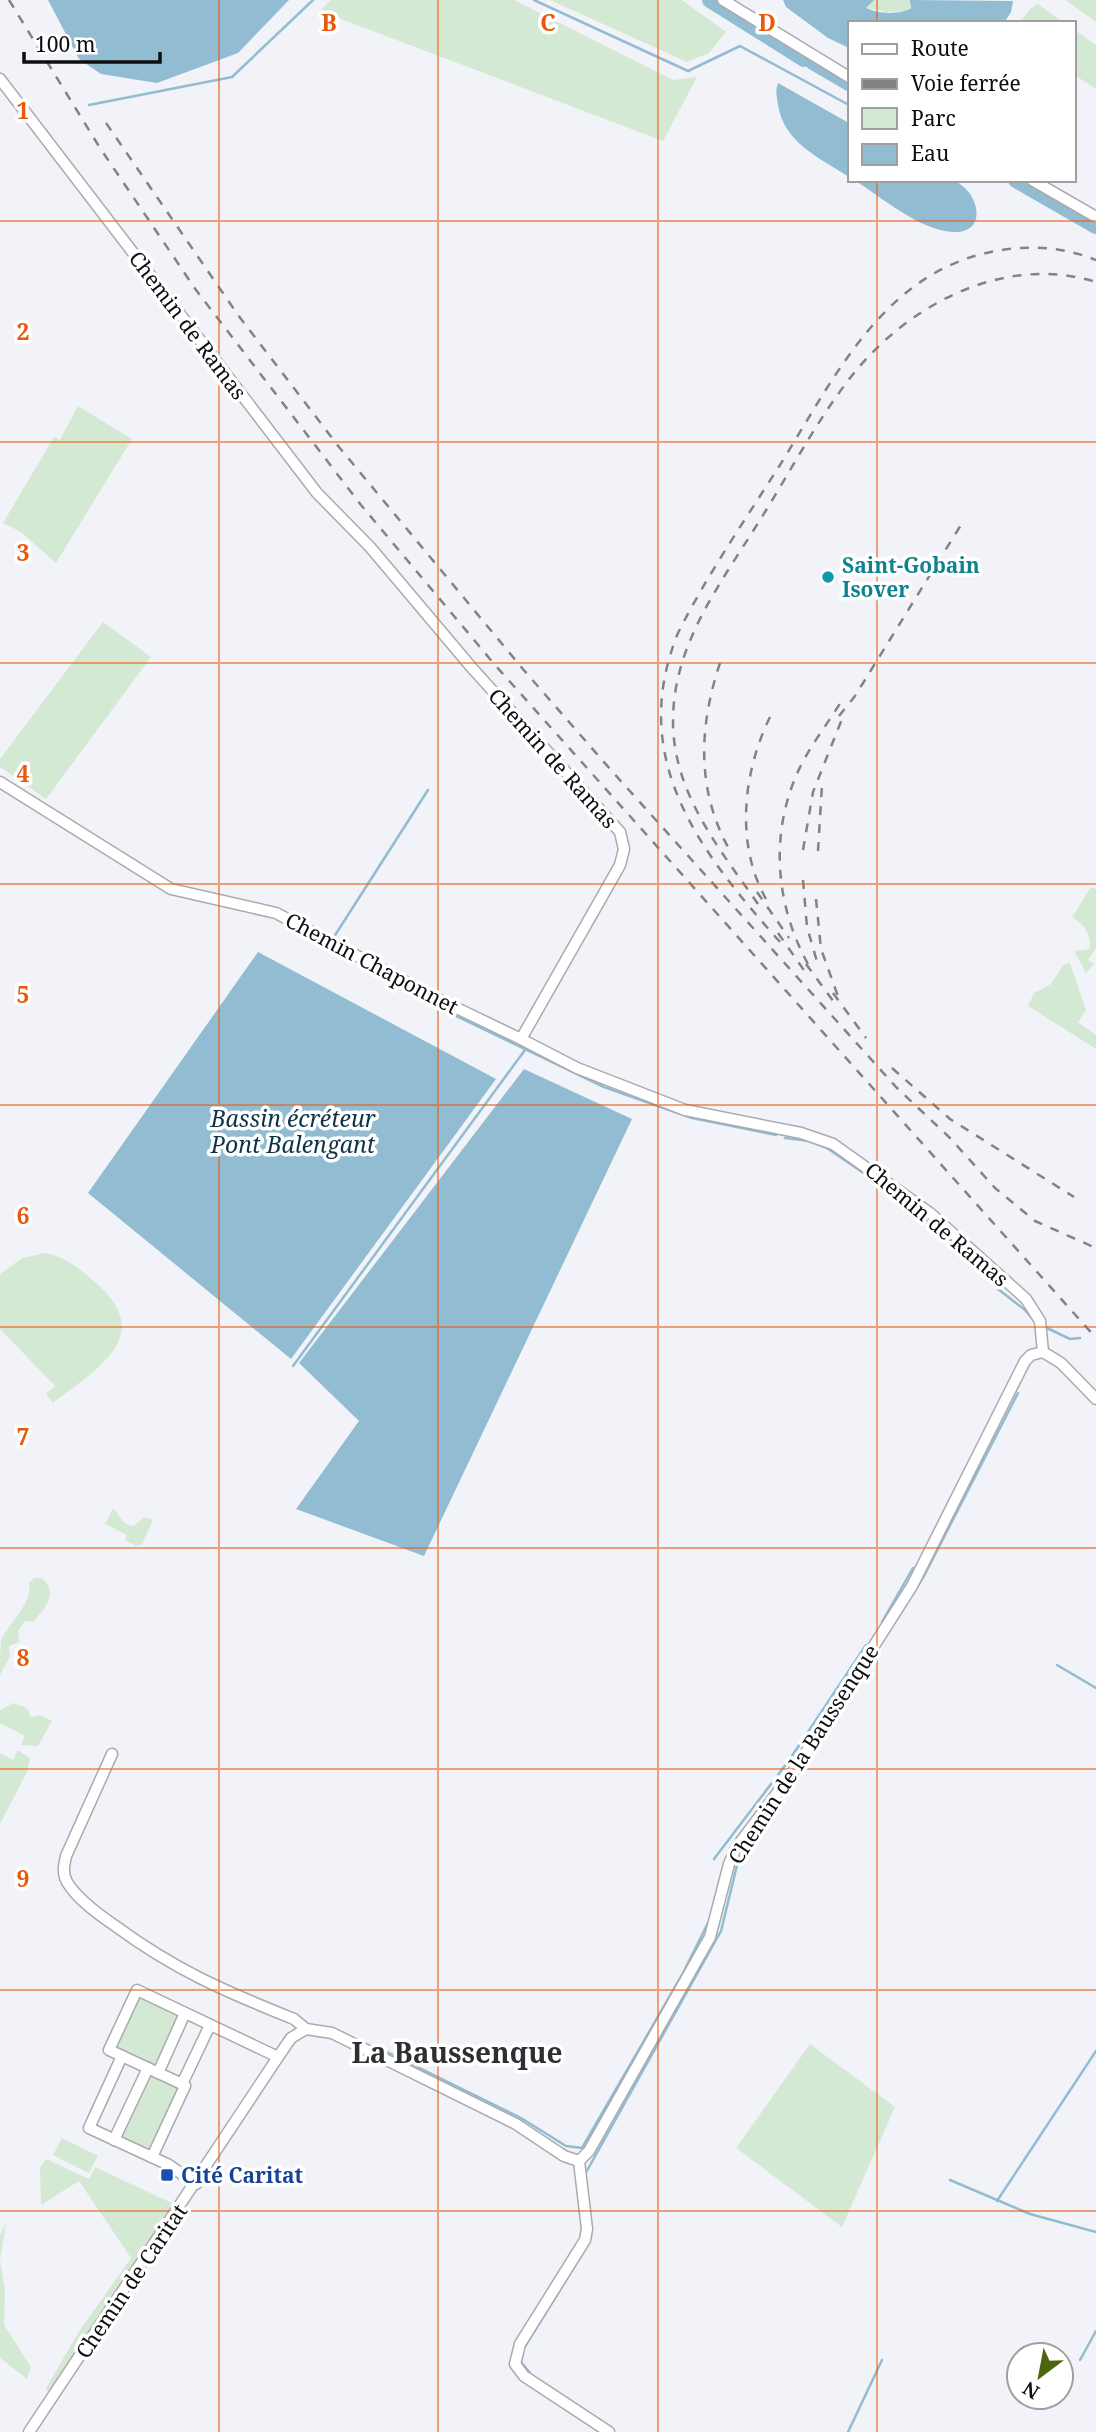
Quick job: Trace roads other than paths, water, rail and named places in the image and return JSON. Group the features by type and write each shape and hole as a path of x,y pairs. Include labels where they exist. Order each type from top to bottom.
{"street":[{"path":"723,0 848,76"},
{"name":"Chemin de Ramas","path":"0,79 317,493 370,547 472,668 620,832 624,849 620,865 521,1039 577,1068 685,1110 801,1133 833,1143 930,1213 1026,1299 1040,1321 1042,1352"},
{"path":"1035,182 1096,217"},
{"name":"Chemin Chaponnet","path":"0,782 171,889 276,913 440,1000 521,1039"},
{"path":"1042,1352 1061,1363 1096,1399"},
{"name":"Chemin de la Baussenque","path":"579,2161 589,2151 710,1937 729,1864 736,1848 798,1765 905,1596 1025,1361 1031,1355 1042,1352"},
{"path":"112,1755 66,1856 63,1869 67,1882 102,1917 173,1966 201,1981 294,2019 306,2029 332,2034 516,2124 564,2156 579,2161 587,2229 585,2241 520,2344 515,2364 524,2376 609,2432"},
{"path":"152,2157 185,2085 109,2050 137,1990 278,2057"},
{"path":"158,2073 185,2013"},
{"path":"182,2084 209,2025"},
{"name":"Chemin de Caritat","path":"29,2432 197,2184 291,2038 306,2029"},
{"path":"122,2056 89,2128 152,2157 197,2184"},
{"path":"114,2140 148,2068"}],"water":[{"path":"48,0 289,0 238,53 157,83 101,74 79,59"},
{"path":"783,0 874,0 866,8 889,13 911,8 910,0 1013,1 1005,21 848,21 848,48 828,38 786,7"},
{"path":"778,83 848,122 848,176 815,156 795,139 782,118 776,91"},
{"path":"857,182 956,182 968,191 974,200 976,218 973,226 965,231 940,230 927,226"},
{"name":"Bassin écréteur Pont Balengant","path":"258,952 496,1079 291,1359 88,1193"},
{"path":"524,1069 632,1119 424,1556 296,1509 359,1421 299,1363"}],"waterway":[{"path":"89,105 232,77 313,0"},
{"path":"534,0 688,71 740,46 848,104"},
{"path":"710,0 804,59"},
{"path":"813,62 848,82"},
{"path":"1019,182 1096,226"},
{"path":"332,940 428,790"},
{"path":"328,945 448,1012 604,1087 692,1118 776,1135"},
{"path":"293,1366 525,1050"},
{"path":"785,1138 810,1141 827,1148 878,1183 968,1254 998,1289 1025,1310 1036,1323"},
{"path":"1047,1328 1070,1339 1080,1338"},
{"path":"584,2176 721,1931 738,1861 752,1835 801,1770 924,1576 1018,1393"},
{"path":"882,1622 913,1568"},
{"path":"714,1859 790,1759 866,1645"},
{"path":"1057,1665 1096,1688"},
{"path":"373,2045 521,2118 566,2146 582,2148 682,1975 709,1921"},
{"path":"997,2201 1096,2051"},
{"path":"950,2180 1030,2214 1096,2232"},
{"path":"530,2373 521,2362 524,2348 584,2251"},
{"path":"1080,2360 1096,2331"},
{"path":"848,2432 882,2360"}],"railway":[{"path":"9,0 100,148 196,290 361,505 495,665 1096,1338"},
{"path":"106,123 238,315 339,447 522,668 610,769 896,1087 950,1138 995,1188 1035,1221 1096,1248"},
{"path":"780,942 723,873 699,838 680,801 667,762 661,722 664,679 678,633 714,569 844,362 868,330 896,302 926,278 961,260 1002,250 1050,249 1096,260"},
{"path":"758,904 701,818 681,772 675,747 675,693 681,666 690,640 715,591 828,408 854,373 903,325 962,291 994,280 1028,275 1062,275 1096,282"},
{"path":"839,716 855,696 964,520"},
{"path":"720,663 708,710 704,757 711,803 729,849"},
{"path":"808,964 797,942 783,895 780,871 782,823 800,766 841,702"},
{"path":"803,850 813,792 844,714"},
{"path":"766,899 756,878 750,855 746,808 754,761 770,717"},
{"path":"818,851 822,785"},
{"path":"803,880 807,927 818,965"},
{"path":"757,892 789,938"},
{"path":"816,899 821,949 839,999"},
{"path":"778,933 808,976"},
{"path":"806,964 836,1005"},
{"path":"833,993 866,1038"},
{"path":"892,1068 950,1119 1074,1197"}],"place":[{"name":"Saint-Gobain Isover","path":"828,577"},
{"name":"Cité Caritat","path":"167,2175"}],"district":[{"name":"La Baussenque","path":"457,2052"}]}
